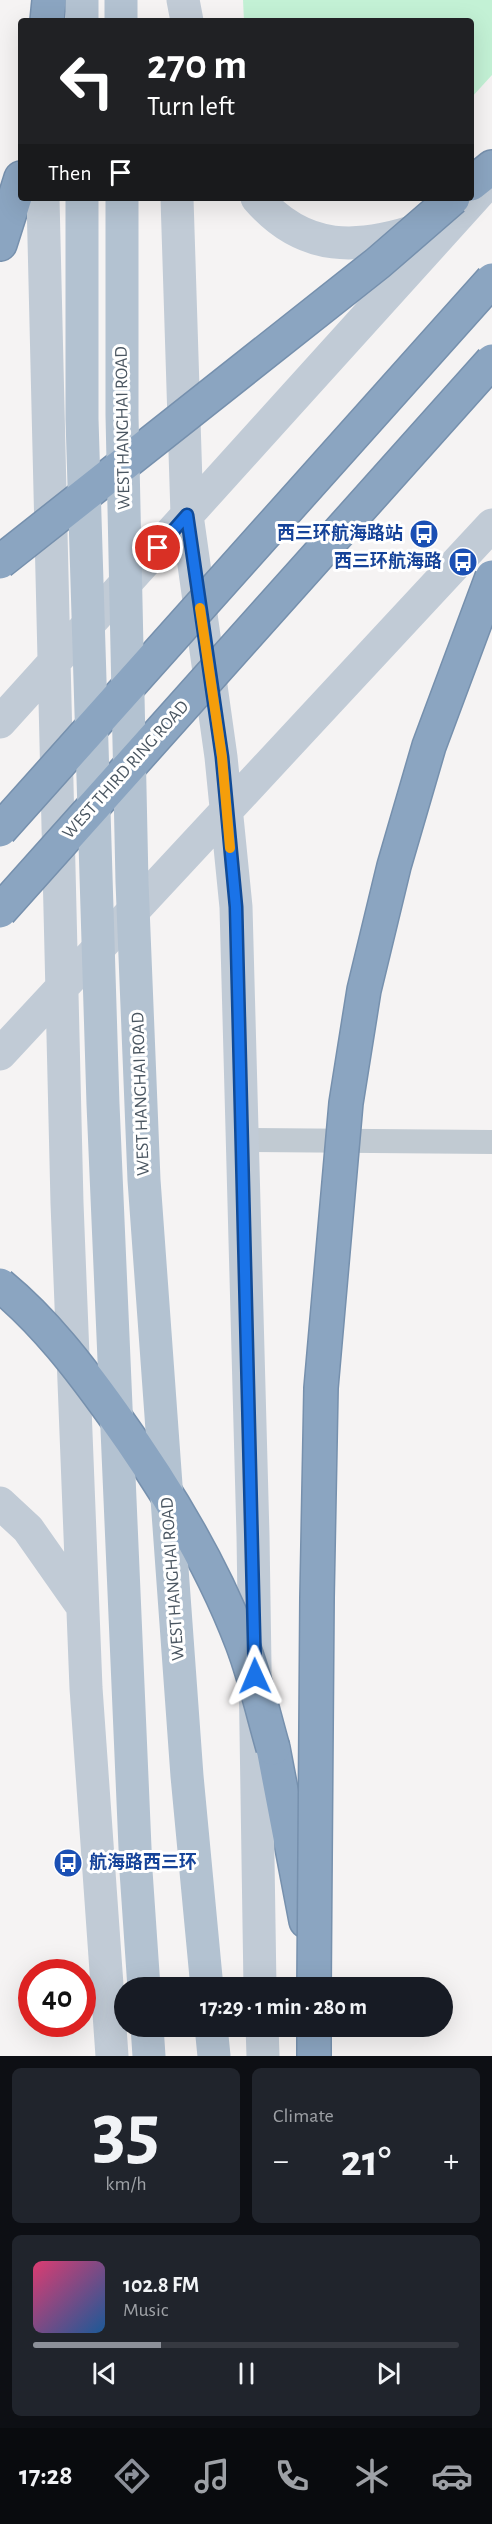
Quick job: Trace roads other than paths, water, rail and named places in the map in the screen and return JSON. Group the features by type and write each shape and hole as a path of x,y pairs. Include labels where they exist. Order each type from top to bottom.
{"highway":[{"path":"47,18 49,0"},
{"path":"0,244 18,187"},
{"path":"0,562 378,263 450,201"},
{"path":"0,830 492,280"},
{"name":"WEST THIRD RING ROAD","path":"0,911 492,361"},
{"path":"314,1977 321,1388 346,1103 364,990 394,866 429,746 492,578"},
{"path":"0,1285 43,1324 79,1366 133,1442 186,1526 218,1588 243,1644 273,1748 314,1977"},
{"path":"314,2037 314,2056"}],"main road":[{"path":"82,0 82,18"},
{"path":"121,0 121,18"},
{"name":"WEST HANGHAI ROAD","path":"82,201 82,419 103,1104 136,1871 143,1977"},
{"name":"WEST HANGHAI ROAD","path":"122,201 122,415 131,834 144,1180 187,1776 206,1977"},
{"path":"148,2037 149,2056"},
{"path":"212,2037 214,2056"}],"street":[{"path":"39,0 39,18"},
{"path":"171,0 172,18"},
{"path":"183,0 186,18"},
{"path":"43,201 67,1203 86,1689 112,2056"},
{"path":"177,201 187,515 222,757 236,907 253,1536 260,1977"},
{"path":"260,201 267,209 293,228 327,242 359,245 390,240 429,227 460,201"},
{"path":"0,722 465,201"},
{"path":"0,1054 492,525"},
{"path":"243,1140 492,1142"},
{"path":"0,1503 28,1529 82,1606"},
{"path":"262,2037 263,2056"}],"place":[{"name":"西三环航海路站","path":"424,534"},
{"name":"西三环航海路","path":"463,562"},
{"name":"航海路西三环","path":"68,1863"}]}
